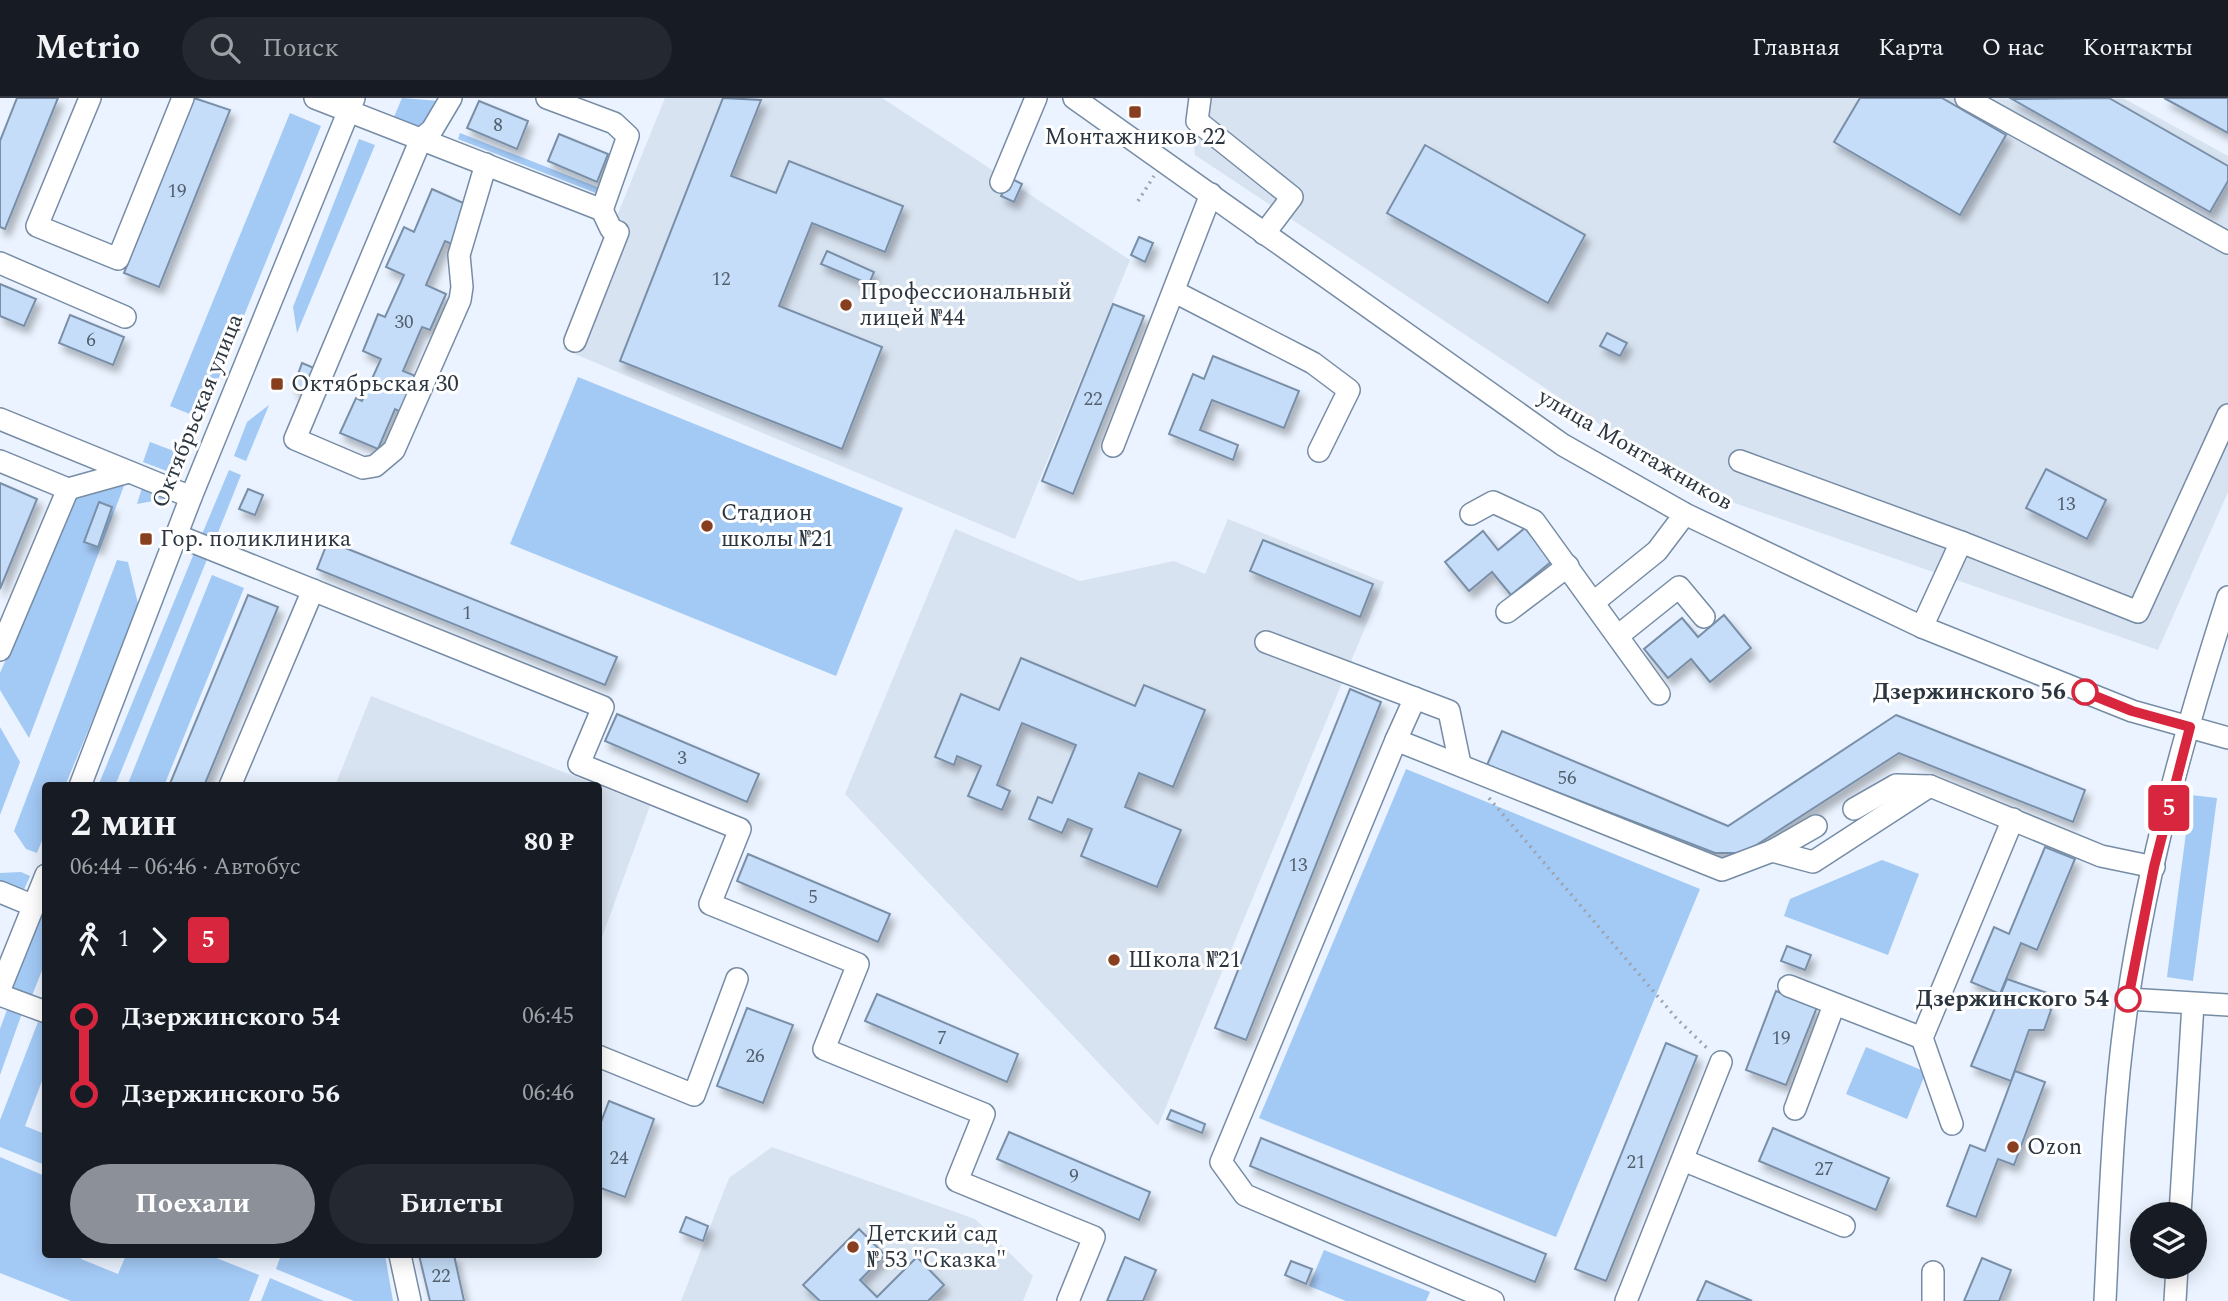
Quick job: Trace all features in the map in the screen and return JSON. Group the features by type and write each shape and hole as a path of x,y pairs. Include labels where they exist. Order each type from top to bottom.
{"street":[{"path":"90,98 37,226 118,260 183,98"},
{"path":"315,98 352,105 421,139 602,210 611,229 618,232 575,341"},
{"path":"451,98 432,130 421,139 295,439 363,468 375,466 394,450 460,300 462,287 459,255 486,164"},
{"path":"547,98 614,123 628,136 602,210"},
{"path":"1001,182 1036,98"},
{"name":"улица Монтажников","path":"1074,98 1563,445 1685,514 1922,627 2132,711 2228,738"},
{"path":"1200,98 1197,121 1292,197 1264,234"},
{"path":"1966,98 2228,243"},
{"name":"Октябрьская улица","path":"82,782 191,497 352,105"},
{"path":"1113,446 1211,194"},
{"path":"0,263 125,317"},
{"path":"1175,292 1313,363 1349,390 1319,451"},
{"path":"1740,461 1961,542 2138,612 2228,415"},
{"path":"0,419 191,497"},
{"path":"0,461 68,488 129,472"},
{"path":"0,650 68,488"},
{"path":"1471,514 1493,502 1534,521 1619,635 1659,694"},
{"path":"1594,602 1657,551 1685,514"},
{"path":"176,535 603,707 579,764 740,829 710,904 858,964 824,1049 984,1114 957,1181 1094,1237 1068,1301"},
{"path":"1922,627 1961,542"},
{"path":"1507,612 1568,566"},
{"path":"1619,635 1679,587 1704,617"},
{"path":"232,782 313,590"},
{"path":"2105,1301 2113,1138 2128,999 2154,867 2190,727 2228,597"},
{"path":"1266,642 1449,711 1460,764"},
{"path":"1415,698 1221,1162 1245,1195 1493,1301"},
{"path":"1396,740 1722,870 1772,851 1816,826"},
{"path":"1854,809 1896,785 1930,786 2101,856 2154,867"},
{"path":"1772,851 1813,862 1930,786"},
{"path":"1952,1124 1922,1038 2013,819"},
{"path":"0,989 42,885"},
{"path":"0,892 34,906"},
{"path":"602,1058 694,1095 737,979"},
{"path":"1789,986 1922,1038"},
{"path":"0,995 42,1011"},
{"path":"2128,999 2228,1005"},
{"path":"2181,1202 2193,1004"},
{"path":"1795,1109 1834,1005"},
{"path":"1626,1301 1721,1062"},
{"path":"1683,1160 1844,1226"},
{"path":"401,1258 410,1301"},
{"path":"1933,1272 1933,1301"},
{"path":"2175,1301 2176,1279"}],"path":[{"path":"1487,796 1677,1019 1721,1062"}],"shaded area":[{"path":"402,98 439,101 427,131 394,117"},
{"name":"Профессиональный лицей №44","path":"665,98 882,98 1130,260 1015,539 563,349"},
{"path":"1189,98 2123,98 2228,156 2228,492 2158,650 1700,491 1195,155"},
{"path":"290,113 321,126 202,419 170,406"},
{"path":"460,133 600,188 598,194 458,139"},
{"path":"359,139 375,145 297,333 293,307"},
{"name":"Стадион школы №21","path":"578,377 903,508 836,676 510,544"},
{"path":"269,405 246,461 234,456 247,422"},
{"path":"150,442 187,456 180,476 143,462"},
{"path":"229,470 241,475 213,545 200,539"},
{"path":"125,483 29,738 0,690 0,673 78,495"},
{"path":"142,488 164,499 137,504"},
{"name":"Школа №21","path":"1228,519 1384,582 1158,1126 845,794 955,529 1080,581 1174,561 1205,574"},
{"path":"197,546 210,552 117,782 100,782"},
{"path":"117,560 128,562 139,608 67,782 42,782 42,840 37,853 26,849 14,831"},
{"path":"212,575 244,588 166,782 129,782"},
{"path":"371,696 589,782 337,782"},
{"path":"0,727 20,762 0,815"},
{"path":"1406,769 1700,889 1556,1237 1259,1118"},
{"path":"602,787 650,806 602,937"},
{"path":"2191,795 2217,798 2193,981 2167,977"},
{"path":"1882,860 1919,874 1888,955 1784,916 1790,899"},
{"path":"21,872 30,876 22,894 0,885 0,873"},
{"path":"42,912 42,970 31,998 11,990"},
{"path":"8,1007 22,1013 0,1075 0,1029"},
{"path":"38,1022 42,1023 42,1081 25,1126 42,1133 42,1164 0,1147 0,1120"},
{"path":"1866,1047 1926,1072 1907,1119 1846,1094"},
{"name":"Детский сад № 53 \"Сказка\"","path":"772,1147 975,1219 1033,1276 1023,1301 681,1301 729,1178"},
{"path":"0,1157 42,1175 42,1258 81,1258 118,1274 125,1258 216,1258 259,1275 249,1301 71,1301 0,1273"},
{"path":"1324,1250 1430,1292 1426,1301 1346,1301 1309,1286"},
{"path":"280,1258 386,1258 393,1301 354,1301 276,1269"},
{"path":"270,1278 324,1301 261,1301"}],"building":[{"path":"17,98 58,98 5,229 0,227 0,141"},
{"path":"194,98 230,110 159,287 124,273"},
{"path":"723,98 761,100 731,176 776,193 789,161 903,206 885,252 812,223 779,306 882,347 842,449 620,361"},
{"path":"1860,98 1942,98 2006,135 1960,215 1834,142"},
{"path":"2109,98 2228,166 2228,181 2210,212 2012,99"},
{"path":"2164,98 2228,98 2228,133"},
{"path":"479,101 528,121 517,149 467,128"},
{"path":"559,134 608,154 597,182 548,161"},
{"path":"1425,145 1585,235 1548,303 1387,213"},
{"path":"1010,178 1022,184 1014,202 1001,196"},
{"path":"432,189 470,206 454,245 445,241 426,285 446,294 430,330 422,327 403,371 423,379 407,415 395,409 378,449 340,433 356,398 362,401 381,359 363,351 378,314 385,317 404,275 386,267 404,227 414,232"},
{"path":"1139,237 1153,243 1145,262 1131,255"},
{"path":"827,251 874,272 869,284 821,264"},
{"path":"0,284 36,299 24,326 0,316"},
{"path":"1113,304 1144,316 1073,494 1042,481"},
{"path":"70,315 124,337 113,365 59,343"},
{"path":"1607,333 1627,343 1620,356 1600,346"},
{"path":"1213,356 1299,391 1284,428 1212,400 1200,430 1238,445 1233,460 1169,434 1193,374 1204,379"},
{"path":"302,363 314,368 306,392 293,388"},
{"path":"2046,469 2106,500 2087,539 2026,508"},
{"path":"0,483 37,499 0,589"},
{"path":"248,489 263,495 255,515 239,509"},
{"path":"99,502 112,507 98,547 84,542"},
{"path":"1525,528 1552,561 1511,595 1492,572 1469,591 1445,562 1483,531 1498,550"},
{"path":"1263,540 1373,584 1360,617 1250,571"},
{"path":"328,541 617,657 605,685 317,569"},
{"path":"248,595 278,607 206,782 171,782"},
{"path":"1724,615 1751,648 1710,682 1691,659 1668,678 1644,649 1682,618 1698,637"},
{"path":"1021,658 1135,706 1144,685 1205,710 1173,787 1139,773 1125,807 1181,830 1157,887 1081,856 1092,829 1068,819 1062,833 1029,819 1038,797 1052,803 1076,745 1022,723 997,785 1010,791 1002,810 968,796 981,766 957,756 954,765 935,757 961,694 999,710"},
{"path":"1350,689 1381,702 1246,1040 1215,1028"},
{"path":"617,714 759,774 747,802 605,741"},
{"path":"1896,715 2085,790 2073,822 1899,753 1744,853 1715,853 1487,765 1502,731 1728,826"},
{"path":"2045,847 2075,859 2037,950 2021,943 2000,994 1971,982 1994,927 2009,934"},
{"path":"748,854 890,914 878,942 737,881"},
{"path":"1787,946 1811,955 1805,970 1781,961"},
{"path":"2007,979 2047,993 2045,1003 2051,1010 2044,1030 2029,1030 2011,1081 1971,1066"},
{"path":"1776,991 1817,1007 1786,1085 1746,1070"},
{"path":"877,994 1018,1054 1007,1082 865,1021"},
{"path":"747,1008 793,1025 763,1103 717,1086"},
{"path":"1666,1043 1697,1056 1606,1281 1575,1269"},
{"path":"2015,1071 2045,1082 2014,1165 1998,1159 1976,1217 1947,1206 1970,1145 1985,1151"},
{"path":"609,1101 654,1119 625,1197 602,1188 602,1119"},
{"path":"1171,1110 1205,1124 1202,1133 1167,1119"},
{"path":"1773,1128 1889,1178 1876,1210 1759,1161"},
{"path":"1009,1132 1150,1192 1139,1220 997,1159"},
{"path":"1261,1138 1546,1254 1535,1282 1250,1166"},
{"path":"686,1217 708,1226 703,1241 680,1232"},
{"path":"859,1229 885,1255 860,1280 877,1297 917,1257 944,1285 928,1301 820,1301 803,1285"},
{"path":"1125,1257 1156,1270 1143,1301 1107,1301"},
{"path":"420,1258 455,1258 464,1301 430,1301"},
{"path":"1982,1258 2011,1270 1999,1301 1964,1301"},
{"path":"1291,1261 1312,1269 1306,1284 1285,1275"},
{"path":"1706,1281 1752,1301 1697,1301"}],"bus line":[{"name":"5","path":"2085,692 2132,711 2190,727 2154,867 2128,999"}],"place":[{"name":"Монтажников 22","path":"1135,112"},
{"name":"Профессиональный лицей №44","path":"846,305"},
{"name":"Октябрьская 30","path":"277,384"},
{"name":"Стадион школы №21","path":"707,526"},
{"name":"Гор. поликлиника","path":"146,539"},
{"name":"Дзержинского 56","path":"2085,692"},
{"name":"Школа №21","path":"1114,960"},
{"name":"Дзержинского 54","path":"2128,999"},
{"name":"Ozon","path":"2013,1147"},
{"name":"Детский сад № 53 \"Сказка\"","path":"853,1247"}]}
